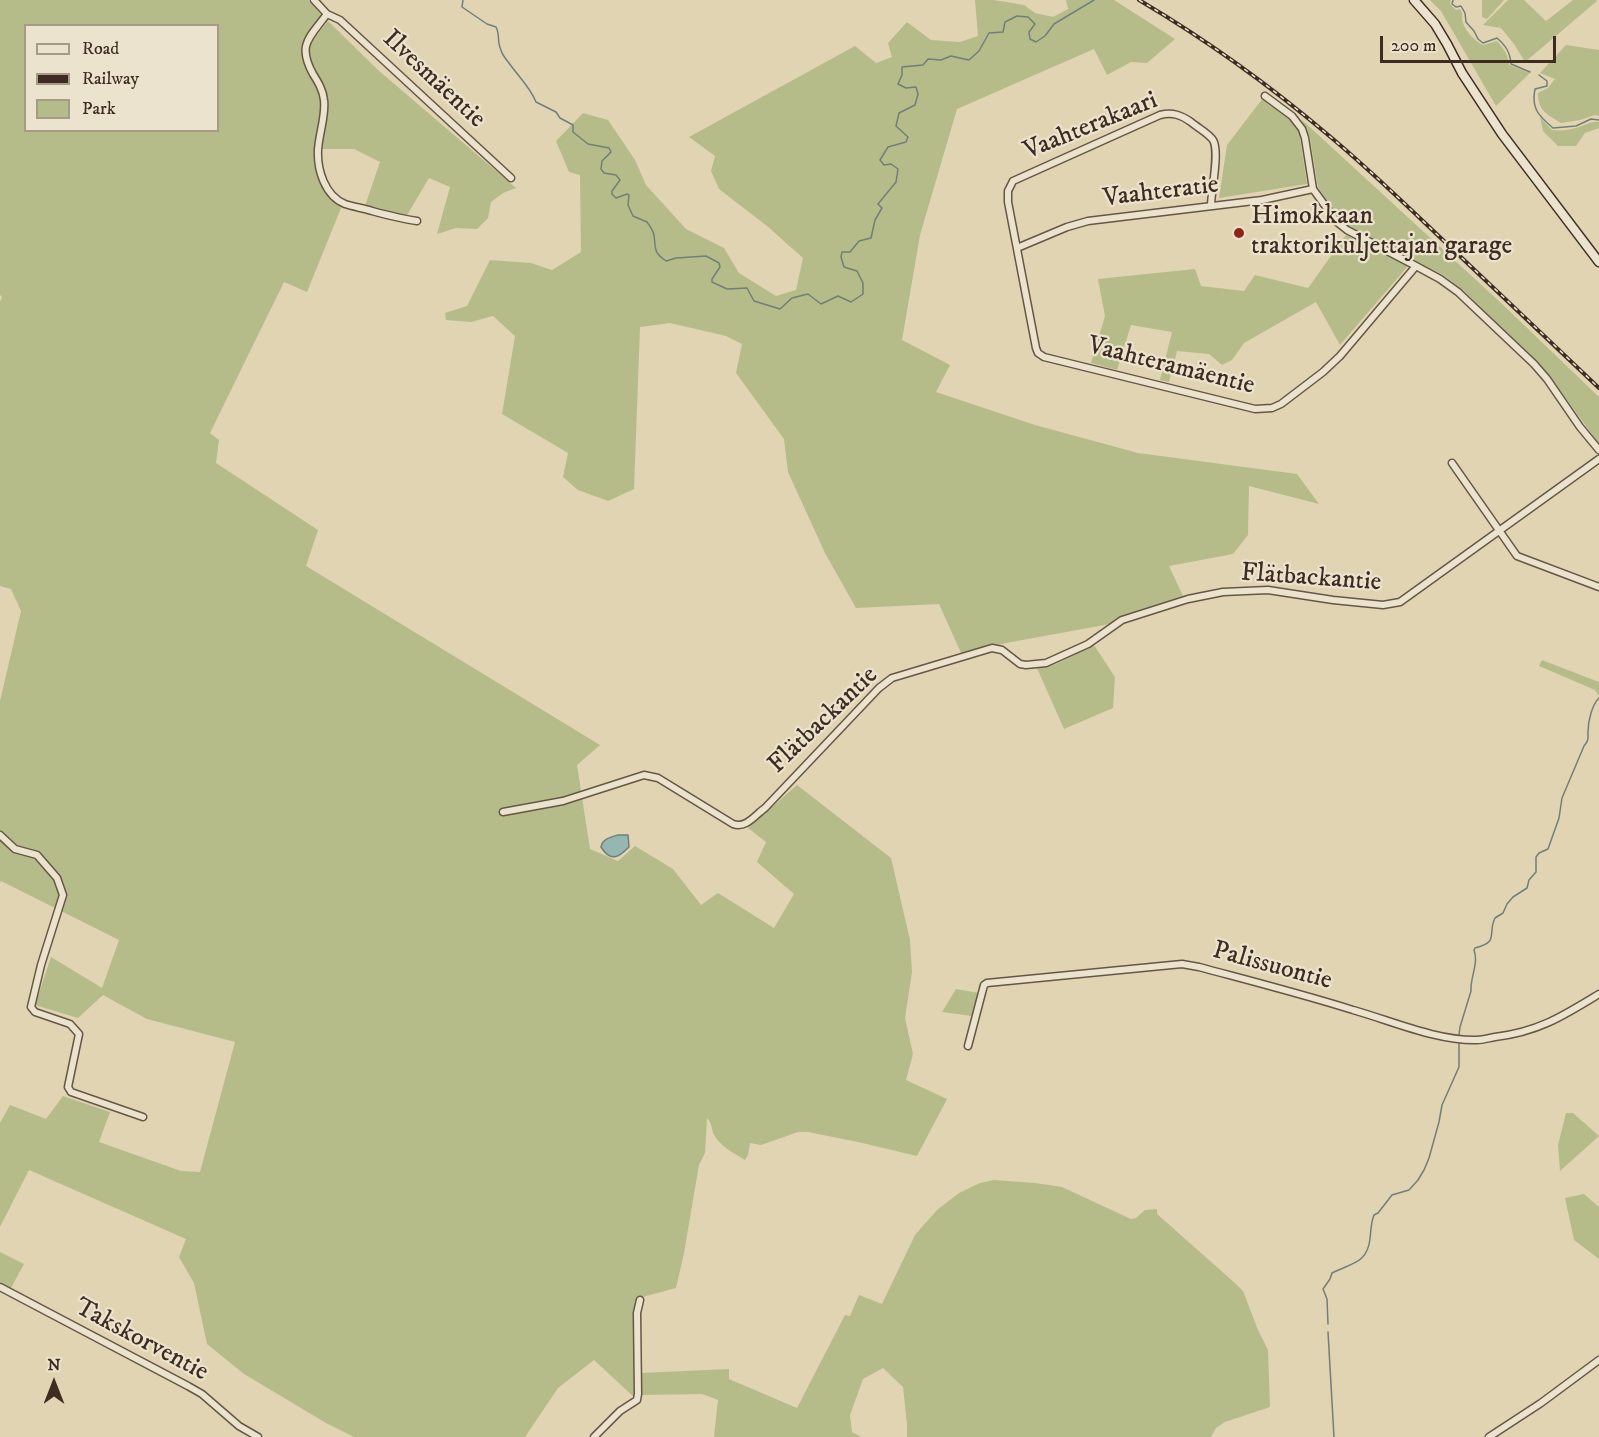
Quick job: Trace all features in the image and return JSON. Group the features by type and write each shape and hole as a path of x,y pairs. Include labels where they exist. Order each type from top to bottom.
{"street":[{"name":"Ilvesmäentie","path":"314,0 327,14 340,20 511,178"},
{"path":"1414,0 1435,24 1462,74 1502,134 1599,262"},
{"path":"327,14 308,39 304,51 324,98 318,148 318,162 323,179 328,189 343,203 405,220 417,221"},
{"path":"1265,96 1292,116 1302,129 1313,189 1337,222 1347,230 1440,279 1458,292 1534,364 1599,450"},
{"name":"Vaahterakaari","path":"1038,353 1008,202 1008,191 1013,181 1166,113 1173,113 1209,135 1214,142 1216,151 1211,206"},
{"name":"Vaahteratie","path":"1017,248 1078,224 1262,200 1313,189"},
{"name":"Vaahteramäentie","path":"1038,353 1044,357 1255,409 1272,408 1281,404 1323,372 1340,356 1416,266"},
{"name":"Flätbackantie","path":"504,812 563,801 644,775 658,778 733,824 741,826 765,808 879,688 892,678 992,648 1002,650 1020,664 1046,663 1088,644 1116,623 1130,616 1188,599 1223,592 1268,590 1333,600 1392,604 1406,599 1599,459"},
{"path":"1452,463 1517,556 1599,587"},
{"path":"0,835 15,849 37,855 57,878 63,895 41,965 31,1007 35,1012 70,1024 79,1034 68,1086 71,1092 143,1117"},
{"name":"Palissuontie","path":"968,1046 984,985 987,983 1182,964 1306,995 1437,1036 1461,1039 1479,1040 1507,1036 1538,1028 1551,1023 1599,994"},
{"name":"Takskorventie","path":"0,1287 202,1394 239,1426 258,1437"},
{"path":"594,1437 620,1411 636,1400 638,1394 637,1313 640,1300"},
{"path":"1489,1437 1541,1403 1599,1360"}],"green space":[{"path":"0,0 308,0 322,16 306,39 306,63 321,99 320,178 325,191 341,208 307,292 284,282 210,433 219,440 216,463 318,530 306,566 600,745 577,765 590,849 618,861 635,846 673,869 701,905 718,893 774,928 794,894 757,862 766,842 748,828 797,785 891,858 910,940 912,972 905,1018 913,1054 906,1080 947,1099 917,1156 858,1142 798,1132 761,1145 750,1143 745,1160 720,1143 707,1118 705,1153 699,1165 676,1288 639,1298 635,1398 594,1360 558,1388 525,1437 354,1437 244,1374 207,1344 194,1283 179,1257 186,1239 29,1170 0,1227 0,1123 10,1105 46,1119 63,1096 110,1112 99,1142 181,1171 200,1172 235,1042 147,1019 103,995 78,1018 35,1005 51,957 102,988 119,940 1,881 0,883 0,701 21,611 11,589 0,586 0,302 2,297 0,295"},
{"path":"975,0 994,0 1024,5 1035,13 1053,17 1068,9 1066,0 1114,0 1175,39 1147,63 1131,62 1107,75 1094,49 957,109 920,235 902,340 950,365 936,392 1035,425 1138,453 1297,474 1319,504 1249,486 1248,535 1233,554 1169,566 1183,596 1119,617 1110,624 1006,643 962,655 939,604 856,608 825,553 788,472 784,439 736,373 742,344 726,336 670,323 640,327 634,489 608,501 578,490 563,477 568,453 502,414 515,336 493,316 471,322 446,320 445,313 467,306 490,260 531,263 552,270 581,252 580,175 569,172 556,141 583,113 608,120 635,160 646,185 686,229 724,248 739,273 776,296 796,290 803,258 767,226 719,189 711,171 715,156 689,137 855,46 876,63 892,57 888,43 907,22 931,40 960,42 978,36"},
{"path":"1430,0 1451,0 1450,4 1456,10 1460,9 1464,26 1474,39 1483,45 1497,41 1508,58 1509,65 1530,73 1496,106 1441,11"},
{"path":"1482,0 1504,0 1487,19 1482,17"},
{"path":"1508,0 1524,0 1546,21 1573,0 1597,1 1525,62 1501,28 1483,25"},
{"path":"328,21 378,70 516,188 503,193 491,202 488,218 477,229 456,228 437,234 450,187 429,178 406,217 365,206 380,162 354,149 320,149 323,87 309,60 308,52 311,41"},
{"path":"1566,45 1599,50 1599,116 1561,123 1544,111 1540,104 1538,93 1548,88 1555,79 1540,73"},
{"path":"1263,98 1290,119 1299,131 1307,184 1219,198 1227,145"},
{"path":"1540,117 1552,130 1569,130 1596,122 1599,122 1599,128 1585,133 1576,146 1558,146 1543,131"},
{"path":"1302,120 1500,302 1599,397 1599,444 1549,375 1464,291 1445,276 1348,226 1339,218 1318,187 1310,138"},
{"path":"1346,235 1408,266 1340,345 1316,302 1244,343 1232,360 1222,365 1209,354 1177,351 1169,382 1160,380 1172,332 1131,325 1117,370 1091,363 1105,316 1098,279 1195,269 1201,286 1244,291 1255,275 1308,288"},
{"path":"1094,645 1115,677 1113,708 1064,729 1037,668 1056,664"},
{"path":"1542,660 1599,682 1599,696 1595,690 1539,666"},
{"path":"956,989 979,993 972,1016 942,1012"},
{"path":"1566,1113 1573,1113 1599,1136 1560,1171 1558,1145"},
{"path":"994,1180 1062,1187 1131,1219 1136,1218 1145,1210 1157,1209 1157,1214 1243,1291 1268,1350 1270,1407 1225,1422 1216,1428 1211,1437 907,1437 903,1387 883,1368 863,1379 850,1415 852,1432 861,1437 714,1437 718,1400 702,1394 642,1395 641,1373 729,1369 729,1379 797,1408 845,1315 850,1316 859,1295 882,1304 915,1235 937,1210 959,1193 980,1183"},
{"path":"1584,1194 1599,1207 1599,1259 1574,1240 1565,1198"},
{"path":"0,1252 24,1264 11,1288 0,1282"}],"water":[{"path":"618,835 628,835 629,847 618,856 612,857 601,847 607,839"}],"waterway":[{"path":"463,0 462,7 487,24 496,27 502,54 527,86 536,102 556,112 560,118 573,125 573,132 588,144 609,148 611,152 602,161 601,169 604,173 616,175 620,180 612,194 616,198 629,195 628,205 633,216 647,222 654,233 656,250 659,255 666,261 706,256 719,263 720,267 712,282 727,289 747,288 754,301 780,309 792,298 808,294 821,304 838,296 851,302 863,294 863,283 857,271 844,267 841,257 842,252 850,252 859,241 871,238 875,220 882,208 878,204 896,182 898,169 891,164 884,165 880,160 888,147 906,142 908,137 896,126 899,113 915,105 918,94 916,87 906,88 898,84 902,75 902,67 923,65 928,59 941,60 951,56 969,60 979,51 989,33 1003,32 1005,22 1017,16 1028,17 1035,24 1029,32 1030,39 1036,42 1045,36 1054,24 1094,0"},
{"path":"1453,0 1452,4 1456,7 1461,6 1466,22 1478,39 1483,43 1497,38 1507,50 1511,64 1530,72"},
{"path":"1539,75 1547,81 1547,86 1535,89 1535,107 1540,116 1553,128 1576,126 1591,119 1599,120"},
{"path":"1459,1035 1471,991 1476,960 1474,950 1488,943 1495,918 1503,913 1513,897 1527,888 1529,880 1536,872 1536,857 1548,849 1559,818 1562,798 1587,741 1591,714 1599,698"},
{"path":"1328,1324 1327,1299 1323,1289 1332,1273 1362,1258 1368,1247 1374,1215 1392,1195 1409,1190 1424,1170 1442,1105 1459,1067 1459,1042"},
{"path":"1328,1332 1334,1437"}],"railway":[{"path":"1139,0 1236,63 1327,134 1387,187 1599,388"}],"place":[{"name":"Himokkaan traktorikuljettajan garage","path":"1239,233"}]}
